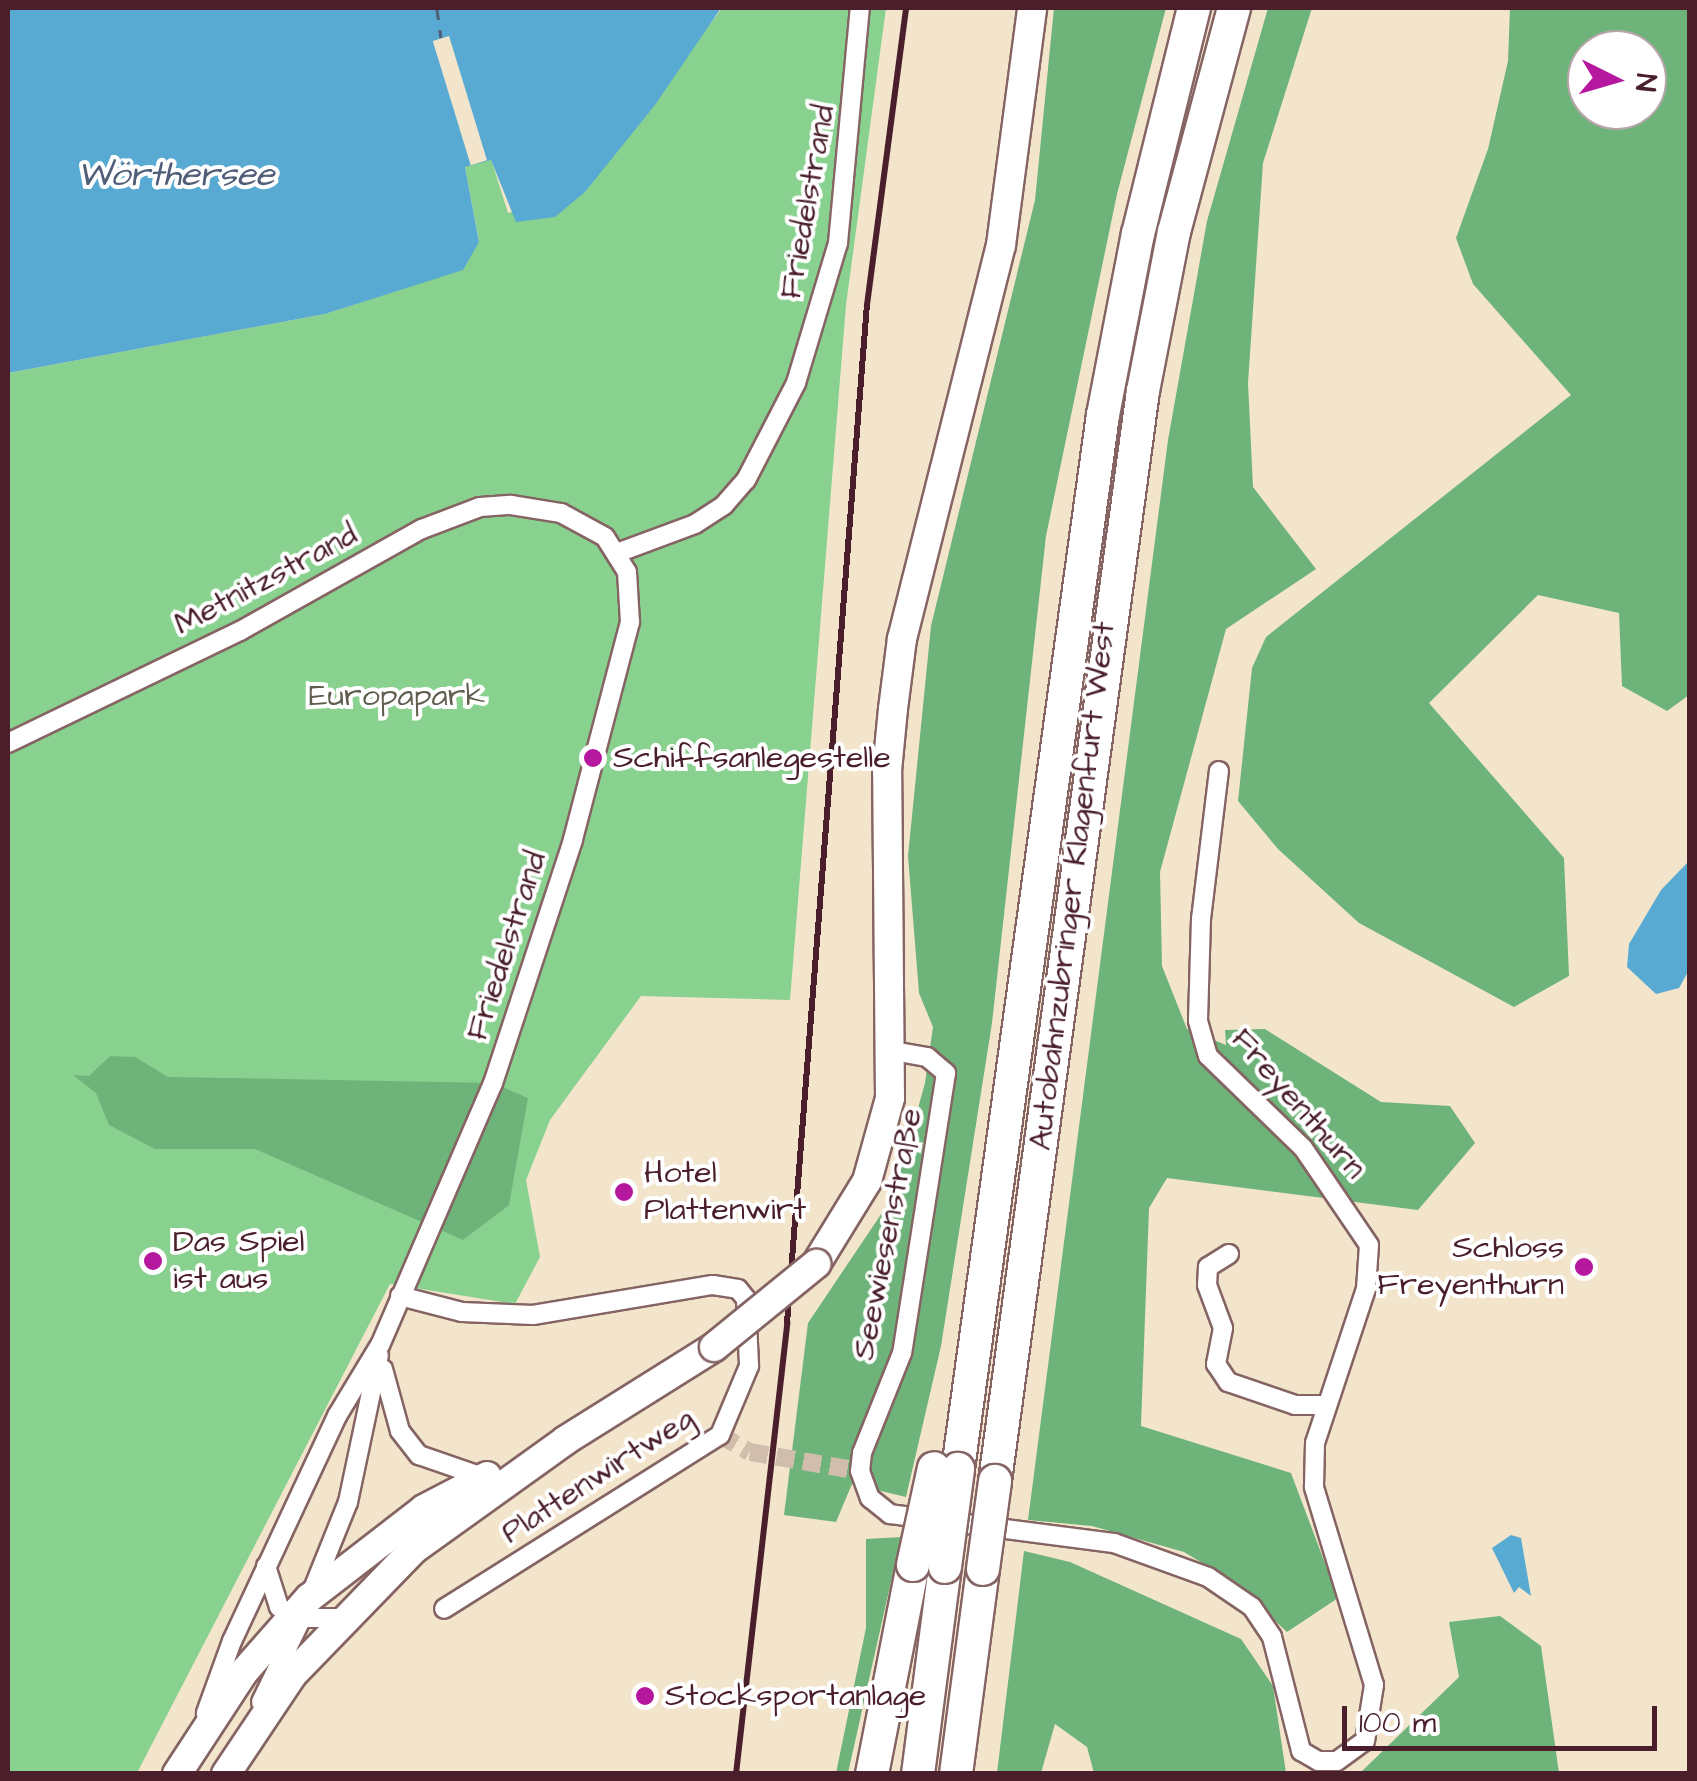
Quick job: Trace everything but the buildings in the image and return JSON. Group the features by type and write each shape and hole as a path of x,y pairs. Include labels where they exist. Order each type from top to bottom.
{"highway":[{"name":"Autobahnzubringer Klagenfurt West","path":"918,1774 929,1566 946,1468 970,1379 1103,415 1138,234 1194,8"},
{"name":"Autobahnzubringer Klagenfurt West","path":"956,1774 1143,391 1174,232 1234,8"},
{"path":"872,1774 929,1566"}],"main road":[{"path":"226,1774 241,1744 340,1618 413,1550 566,1440 714,1347 816,1264 867,1181 890,1098 893,1051 886,868 893,709 902,639 1002,245 1032,8"},
{"path":"177,1774 243,1672 301,1612 424,1509 566,1440"}],"street":[{"name":"Friedelstrand","path":"192,1746 266,1566 337,1416 380,1344 494,1083 573,840 630,622 627,572 617,553 680,531 724,505 746,480 796,382 838,244 852,152 860,8"},
{"name":"Metnitzstrand","path":"8,744 240,631 448,516 512,505 561,513 605,537 617,553"},
{"name":"Freyenthurn","path":"1219,771 1202,919 1198,1020 1208,1056 1304,1148 1369,1245 1366,1288 1328,1406"},
{"name":"Seewiesenstraße","path":"893,1051 927,1057 946,1073 902,1354 862,1452 860,1472 870,1498 890,1514 1114,1544 1208,1576 1252,1608 1272,1637 1302,1751 1318,1761 1337,1762 1365,1742 1374,1685 1314,1487 1315,1443 1328,1406"},
{"path":"1229,1254 1208,1267 1206,1285 1224,1328 1216,1364 1228,1382 1295,1404 1328,1406"},
{"name":"Plattenwirtweg","path":"400,1296 462,1312 533,1316 713,1285 738,1289 746,1299 749,1366 720,1435 444,1609"},
{"name":"Friedelstrand","path":"380,1344 386,1394 400,1430 420,1455 440,1467 484,1478"},
{"name":"Friedelstrand","path":"241,1744 348,1502 380,1344"},
{"path":"266,1566 279,1608 340,1618"}],"green space":[{"name":"Europapark","path":"722,8 886,8 846,305 790,1000 641,996 550,1120 526,1180 540,1257 515,1304 390,1284 137,1773 8,1773 8,373 325,314 463,269 479,241 465,167 491,159 508,213 585,192"},
{"path":"1054,8 1166,8 1117,194 1046,536 992,1023 941,1346 906,1497 852,1484 836,1522 784,1515 808,1323 894,1195 925,1083 933,1027 919,993 908,856 931,626 1035,200"},
{"path":"1268,8 1312,8 1263,163 1248,383 1253,487 1316,569 1226,629 1160,872 1162,966 1187,1029 1226,1045 1225,1030 1265,1029 1381,1102 1450,1106 1475,1143 1418,1210 1167,1178 1149,1208 1141,1426 1291,1473 1338,1598 1287,1632 1234,1582 1184,1552 1092,1526 1028,1520 1168,440 1207,221"},
{"path":"1510,8 1690,8 1689,695 1667,711 1622,686 1619,613 1538,595 1429,703 1564,858 1569,976 1514,1007 1359,923 1278,849 1238,801 1252,668 1266,637 1571,395 1473,284 1456,238 1488,149 1508,61"},
{"path":"110,1056 135,1057 168,1077 493,1083 528,1098 509,1205 463,1240 255,1149 155,1149 109,1125 96,1093 73,1075 89,1076"},
{"path":"901,1537 848,1773 836,1773 866,1628 866,1539"},
{"path":"1024,1551 1070,1562 1241,1639 1273,1686 1286,1773 1094,1773 1087,1747 1055,1724 1041,1773 997,1773"},
{"path":"1500,1616 1541,1646 1559,1773 1360,1773 1459,1677 1449,1622"}],"water":[{"name":"Wörthersee","path":"8,8 721,8 655,105 585,192 555,217 516,222 491,160 465,167 479,242 463,270 325,314 8,373"},
{"path":"1689,861 1689,970 1679,988 1656,994 1627,967 1629,944 1661,890"},
{"path":"1511,1535 1521,1538 1531,1596 1519,1587 1514,1593 1492,1548"}],"pier":[{"path":"449,36 487,160 471,165 433,41"}],"ferry route":[{"path":"437,8 441,38"}],"tunnel":[{"path":"720,1435 750,1452 860,1471"}],"railway":[{"path":"736,1774 787,1323 867,305 906,8"}],"place":[{"name":"Schiffsanlegestelle","path":"593,758"},
{"name":"Hotel Plattenwirt","path":"624,1192"},
{"name":"Das Spiel ist aus","path":"153,1261"},
{"name":"Schloss Freyenthurn","path":"1584,1267"},
{"name":"Stocksportanlage","path":"645,1696"}]}
